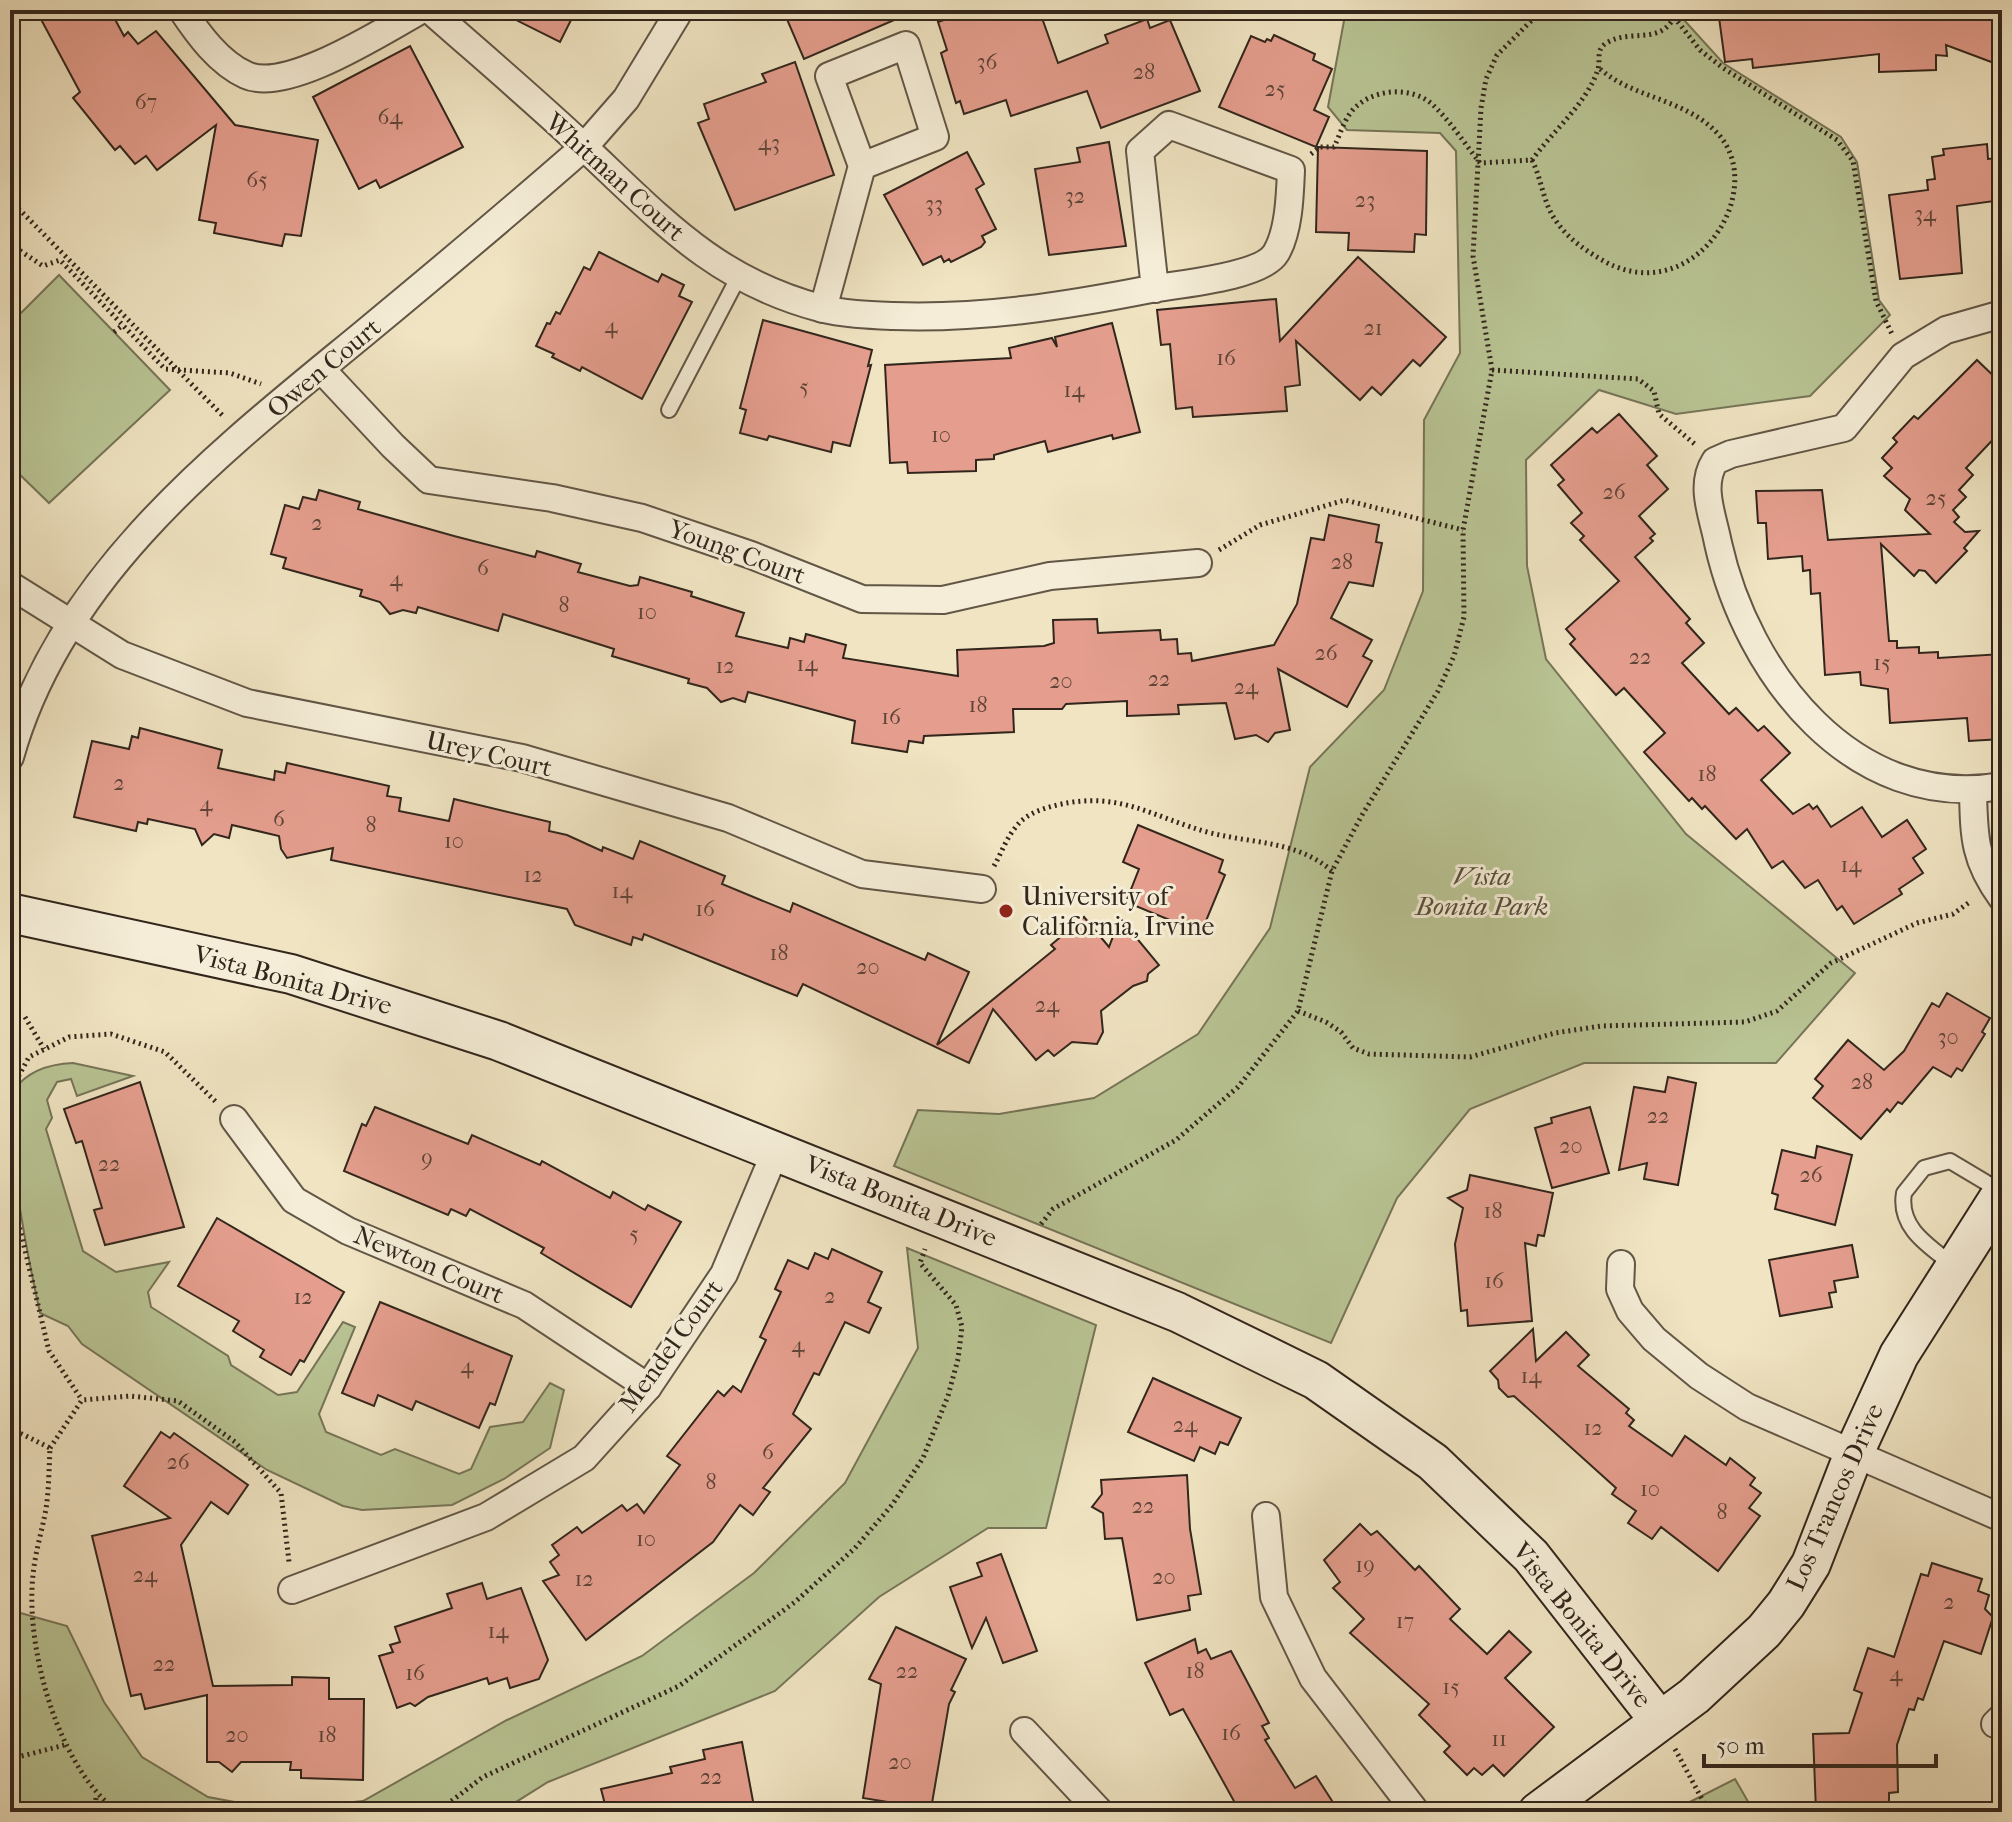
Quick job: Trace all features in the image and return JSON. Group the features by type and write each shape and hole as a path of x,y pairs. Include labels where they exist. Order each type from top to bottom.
{"street":[{"path":"182,10 210,49 247,76 283,77 322,64 421,10"},
{"name":"Whitman Court","path":"430,10 584,147 653,216 709,259 765,290 823,309 929,317 1001,315 1262,268 1276,252 1289,201 1291,170"},
{"name":"Owen Court","path":"10,757 25,713 68,625 136,536 242,437 584,147 626,99 680,10"},
{"path":"823,309 862,166 829,76 906,45 935,137 862,166"},
{"path":"1155,289 1140,151 1169,125 1291,170"},
{"path":"2002,314 1946,330 1903,356 1844,428 1749,449 1715,461 1706,485 1734,605 1769,670 1821,731 1851,754 1898,776 1933,787 1973,791 2002,786"},
{"name":"Young Court","path":"321,369 429,480 552,498 642,518 751,555 862,599 943,600 1050,576 1198,563"},
{"name":"Urey Court","path":"10,585 68,625 122,655 247,703 522,758 728,818 862,874 982,889"},
{"path":"1973,791 1976,852 1998,892"},
{"name":"Vista Bonita Drive","path":"10,913 291,974 499,1041 1177,1312 1316,1380 1433,1462 1531,1556 1659,1720"},
{"name":"Newton Court","path":"234,1119 294,1200 348,1231 524,1305 648,1387"},
{"name":"Mendel Court","path":"292,1590 486,1517 584,1458 648,1387 724,1274 776,1150"},
{"name":"Los Trancos Drive","path":"1538,1812 1694,1696 1764,1631 1786,1604 1811,1564 1854,1453 1899,1355 1953,1265 2002,1192"},
{"path":"1621,1264 1620,1289 1630,1311 1654,1339 1699,1376 1747,1407 2002,1518"},
{"path":"1266,1516 1274,1597 1313,1678 1416,1812"},
{"path":"1024,1731 1100,1812"}],"lane":[{"path":"669,410 739,276"},
{"path":"1953,1265 1904,1218 1904,1193 1924,1168 1950,1161 2002,1192"}],"path":[{"path":"1036,1231 1053,1209 1176,1140 1238,1087 1298,1011 1332,871 1362,815 1438,691 1454,656 1464,617 1463,530 1492,370 1473,256 1481,108 1486,79 1497,55 1542,10"},
{"path":"1670,10 1700,50 1837,140 1853,161 1876,301 1903,356"},
{"path":"1480,163 1532,160 1587,91 1599,68 1597,55 1608,42 1659,34 1668,28 1674,17"},
{"path":"1532,160 1546,205 1558,224 1580,247 1604,262 1627,272 1650,274 1676,270 1695,259 1711,242 1727,214 1734,182 1728,148 1693,113 1615,82 1599,68"},
{"path":"1291,170 1320,147 1334,147 1347,118 1358,105 1374,95 1396,91 1417,95 1431,103 1480,163"},
{"path":"10,200 242,437"},
{"path":"10,244 43,266 60,260 165,369 176,367 230,373 262,384"},
{"path":"114,332 123,325"},
{"path":"1492,370 1638,379 1654,391 1659,414 1715,461"},
{"path":"1198,563 1260,525 1345,500 1463,530"},
{"path":"982,889 1016,826 1036,810 1078,800 1121,801 1199,830 1250,842 1287,846 1312,854 1332,871"},
{"path":"1298,1011 1326,1022 1341,1032 1353,1048 1369,1054 1470,1057 1555,1033 1601,1026 1745,1022 1777,1011 1831,963 1917,923 1953,914 1998,892"},
{"path":"25,1017 44,1049"},
{"path":"10,1092 29,1057 69,1037 111,1034 165,1052 234,1119"},
{"path":"10,1187 49,1351 82,1400"},
{"path":"437,1812 483,1777 679,1686 795,1602 874,1527 923,1458 948,1396 958,1359 962,1327 956,1305 920,1263 925,1249"},
{"path":"82,1400 130,1396 178,1401 235,1442 281,1493 292,1590"},
{"path":"82,1400 50,1448 46,1507 32,1576 38,1666 65,1745 96,1796 118,1812"},
{"path":"10,1428 50,1448"},
{"path":"1659,1720 1709,1812"},
{"path":"10,1759 65,1745"},
{"path":"95,1812 96,1796"}],"green space":[{"name":"Vista Bonita Park","path":"1346,10 1675,10 1723,63 1841,137 1857,162 1879,300 1890,315 1810,396 1676,414 1599,390 1526,460 1527,566 1546,659 1686,834 1855,973 1776,1063 1584,1063 1470,1109 1397,1198 1331,1343 894,1166 918,1110 999,1114 1094,1098 1198,1034 1270,928 1310,767 1384,690 1423,591 1424,420 1460,353 1456,151 1440,133 1347,130 1328,107"},
{"path":"59,275 170,390 49,503 10,465 10,324"},
{"path":"73,1063 133,1076 77,1096 71,1079 57,1082 47,1100 52,1118 46,1129 83,1251 116,1272 169,1262 148,1292 151,1307 228,1356 231,1365 278,1395 297,1392 343,1322 355,1327 319,1414 326,1432 381,1455 395,1449 459,1474 471,1469 490,1427 523,1422 550,1383 564,1390 550,1448 504,1479 452,1505 362,1510 343,1506 267,1470 82,1344 68,1326 40,1313 18,1198 11,1107 14,1090 26,1077 48,1067"},
{"path":"907,1248 1096,1325 1046,1528 988,1528 879,1597 775,1691 548,1782 500,1812 10,1812 10,1610 67,1626 104,1702 142,1757 208,1797 277,1810 363,1801 507,1720 642,1656 754,1573 845,1483 918,1348"},
{"path":"1735,1779 1754,1812 1670,1812"}],"building":[{"path":"36,10 110,10 124,36 128,32 138,44 156,31 235,125 318,140 301,236 285,234 282,246 214,233 216,223 199,220 216,125 157,170 146,156 135,164 120,146 115,150 73,98 80,92"},
{"path":"496,10 576,10 560,42"},
{"path":"783,10 915,10 915,11 804,59"},
{"path":"973,10 1033,10 1036,20 1042,18 1058,63 1108,43 1105,35 1147,19 1150,28 1170,20 1200,91 1101,128 1087,91 1011,116 1006,100 964,114 960,101 956,103 941,53 947,50 938,22"},
{"path":"1718,10 2002,10 2002,66 1946,45 1947,56 1936,55 1936,70 1879,72 1879,54 1753,68 1752,59 1725,62"},
{"path":"1274,35 1315,54 1313,60 1332,69 1314,110 1329,117 1316,147 1219,107 1251,36 1265,42 1267,39 1271,41"},
{"path":"410,46 463,147 380,188 376,180 359,189 313,97"},
{"path":"795,62 834,175 735,210 698,123 709,119 704,104 766,82 762,74"},
{"path":"1109,142 1126,246 1049,255 1035,169 1080,162 1077,148"},
{"path":"1987,144 1988,159 1998,158 2002,200 1957,206 1962,273 1900,279 1889,195 1928,190 1927,180 1935,179 1932,157 1944,155 1943,149"},
{"path":"1318,147 1427,151 1426,235 1415,234 1414,252 1348,250 1349,233 1316,232"},
{"path":"967,152 984,184 976,189 996,229 982,236 985,242 981,247 951,262 949,259 944,262 941,256 923,265 884,195"},
{"path":"599,252 658,282 662,274 684,285 679,296 692,302 642,399 582,367 580,371 552,357 554,354 536,346 547,323 550,324 556,312 560,314 584,267 590,270"},
{"path":"1358,257 1446,337 1420,366 1413,360 1381,395 1372,387 1360,400 1296,341 1300,385 1285,387 1287,411 1193,417 1192,407 1176,409 1170,344 1161,345 1157,310 1276,299 1280,341"},
{"path":"763,320 872,350 850,446 833,442 831,452 769,436 767,440 740,433 746,410 740,408"},
{"path":"1112,323 1140,432 1113,439 1112,435 1048,452 1045,441 994,455 994,459 976,460 976,471 908,473 907,462 890,463 885,365 1011,358 1009,348 1052,338 1057,347 1055,337"},
{"path":"1977,360 2002,384 2002,430 1966,468 1973,475 1959,490 1966,497 1953,510 1959,517 1954,522 1965,532 1979,531 1964,548 1967,551 1936,583 1925,571 1919,570 1914,576 1881,544 1889,641 1897,641 1897,648 1919,647 1919,653 1938,652 1938,658 2002,654 2002,739 1969,741 1967,718 1890,723 1888,689 1861,685 1860,672 1825,675 1820,593 1811,594 1810,570 1803,571 1802,556 1768,559 1766,523 1758,523 1756,491 1822,490 1828,540 1930,534 1905,510 1910,499 1884,476 1892,468 1882,458 1897,442 1893,438 1914,416 1918,419"},
{"path":"1619,414 1657,456 1647,465 1668,489 1639,516 1655,534 1650,538 1653,541 1635,557 1690,619 1686,623 1704,643 1682,663 1729,714 1736,708 1758,731 1764,726 1790,753 1761,780 1793,814 1809,804 1813,809 1817,806 1831,827 1862,807 1882,837 1907,820 1926,849 1913,858 1923,873 1899,889 1902,894 1854,924 1842,906 1837,910 1818,880 1805,888 1783,861 1772,868 1747,829 1736,839 1705,806 1702,809 1692,798 1689,801 1644,752 1665,733 1624,688 1616,695 1570,644 1575,639 1566,629 1619,581 1580,540 1584,536 1571,523 1582,513 1558,485 1564,480 1551,465 1592,428 1597,433"},
{"path":"319,490 360,502 358,509 535,557 537,551 581,564 578,572 630,586 638,585 640,577 692,592 691,596 744,613 736,636 788,648 790,638 804,642 806,634 846,645 843,658 958,676 957,650 1054,643 1053,620 1097,619 1098,633 1160,630 1161,640 1177,639 1178,654 1191,653 1192,661 1274,645 1297,604 1311,538 1324,540 1329,515 1379,525 1376,542 1382,543 1373,586 1349,582 1331,618 1372,640 1363,656 1372,661 1347,707 1278,669 1290,730 1275,733 1268,742 1256,735 1235,739 1226,703 1178,705 1179,714 1127,716 1127,701 1066,704 1062,709 1013,709 1014,732 924,736 923,743 909,741 907,752 852,743 855,721 748,692 745,702 733,698 721,702 707,688 688,683 689,679 612,656 614,649 503,614 498,631 418,607 416,613 403,610 390,614 380,602 360,596 362,590 283,568 286,558 271,554 285,505 299,509 303,497 316,500"},
{"path":"140,728 222,750 218,768 274,780 275,771 285,773 287,763 389,786 387,796 401,798 399,811 449,821 454,799 550,822 549,831 633,859 640,841 725,876 722,884 790,912 793,903 925,960 928,953 969,972 937,1045 1055,949 1051,945 1084,917 1109,947 1120,918 1159,965 1148,974 1147,981 1133,986 1101,1011 1103,1032 1097,1044 1072,1042 1054,1056 1048,1050 1036,1060 993,1009 969,1063 803,984 797,996 644,934 642,940 633,937 631,945 575,925 567,909 331,860 333,848 287,858 281,849 279,836 232,825 229,838 214,834 202,845 195,829 148,819 147,824 138,822 136,831 74,817 92,741 129,749 132,736 138,738"},
{"path":"1138,825 1223,860 1219,872 1225,875 1201,933 1126,902 1139,869 1123,862"},
{"path":"1947,993 1990,1018 1982,1032 1985,1034 1962,1071 1957,1068 1951,1077 1933,1067 1902,1104 1898,1102 1890,1112 1887,1109 1861,1139 1813,1098 1823,1086 1815,1079 1848,1040 1884,1070 1904,1051 1932,1003 1939,1007"},
{"path":"1668,1077 1696,1083 1678,1185 1644,1179 1647,1163 1619,1170 1634,1087 1665,1092"},
{"path":"140,1082 184,1227 105,1245 94,1210 102,1208 82,1141 76,1143 64,1109"},
{"path":"375,1107 468,1144 472,1135 540,1165 542,1161 610,1198 613,1192 645,1210 648,1205 681,1222 631,1307 541,1253 544,1248 470,1209 466,1216 451,1209 448,1215 344,1171 362,1124 366,1126"},
{"path":"1590,1107 1609,1173 1552,1188 1535,1128 1552,1123 1551,1118"},
{"path":"1817,1146 1852,1155 1835,1225 1775,1209 1778,1195 1772,1193 1782,1150 1815,1158"},
{"path":"1470,1175 1553,1193 1544,1236 1538,1235 1536,1246 1525,1243 1532,1321 1468,1326 1467,1310 1461,1311 1455,1244 1463,1208 1448,1198 1467,1190"},
{"path":"217,1218 344,1292 304,1362 300,1360 291,1375 260,1357 264,1350 233,1331 239,1321 178,1286"},
{"path":"1852,1245 1858,1277 1834,1281 1836,1292 1829,1293 1832,1307 1780,1316 1769,1260"},
{"path":"832,1249 882,1272 868,1302 881,1308 869,1333 845,1322 819,1375 814,1373 793,1414 811,1429 763,1488 770,1492 753,1515 740,1505 713,1542 586,1640 543,1581 559,1575 550,1562 559,1555 552,1545 577,1527 582,1533 622,1505 627,1511 637,1504 644,1513 680,1465 667,1456 718,1391 724,1396 733,1386 741,1392 766,1340 760,1337 781,1292 775,1289 788,1260 808,1269 815,1253 828,1259"},
{"path":"380,1302 512,1356 495,1405 490,1403 479,1428 416,1401 412,1410 378,1395 374,1406 342,1393"},
{"path":"1533,1329 1536,1361 1566,1332 1589,1355 1578,1366 1629,1409 1626,1413 1634,1420 1629,1426 1672,1456 1685,1436 1726,1465 1730,1458 1755,1478 1750,1485 1761,1493 1749,1508 1760,1516 1718,1571 1661,1527 1652,1539 1628,1523 1636,1511 1612,1494 1616,1488 1514,1396 1508,1397 1499,1388 1498,1380 1490,1371"},
{"path":"1153,1378 1241,1418 1228,1445 1220,1442 1215,1454 1200,1447 1194,1461 1128,1432"},
{"path":"161,1432 170,1438 174,1433 248,1485 228,1514 211,1502 181,1545 213,1686 292,1685 292,1677 329,1678 329,1699 364,1699 363,1780 301,1778 301,1770 290,1770 291,1762 241,1762 232,1772 219,1762 207,1762 207,1695 145,1709 141,1694 131,1696 92,1536 170,1518 124,1486"},
{"path":"1187,1475 1190,1529 1201,1594 1188,1596 1190,1610 1137,1620 1122,1538 1105,1539 1103,1513 1092,1507 1102,1494 1101,1480"},
{"path":"1360,1524 1371,1535 1377,1531 1415,1570 1419,1566 1460,1609 1450,1619 1487,1654 1509,1631 1531,1652 1505,1678 1554,1727 1504,1776 1493,1765 1482,1775 1474,1768 1467,1775 1444,1752 1450,1746 1419,1715 1429,1704 1350,1633 1364,1619 1333,1588 1340,1582 1324,1560"},
{"path":"1001,1554 1037,1651 1003,1663 986,1618 972,1648 950,1587 982,1576 977,1563"},
{"path":"1932,1563 1982,1579 1978,1591 1989,1595 1985,1609 1993,1617 1981,1654 1944,1641 1923,1700 1918,1698 1914,1710 1909,1709 1897,1745 1898,1792 1889,1793 1889,1807 1877,1808 1877,1812 1816,1811 1813,1734 1849,1733 1862,1693 1854,1690 1868,1648 1894,1657 1921,1574 1928,1576"},
{"path":"482,1583 487,1599 521,1588 548,1660 539,1679 510,1688 507,1678 489,1684 487,1678 428,1697 415,1706 410,1703 397,1708 379,1656 393,1652 390,1645 400,1642 395,1627 452,1608 447,1594"},
{"path":"896,1627 966,1659 951,1690 955,1692 949,1704 931,1809 863,1798 881,1684 869,1679"},
{"path":"1195,1639 1198,1653 1206,1649 1211,1659 1231,1651 1269,1723 1262,1726 1269,1738 1265,1740 1295,1788 1316,1776 1334,1804 1321,1812 1240,1812 1183,1709 1170,1715 1145,1663"},
{"path":"742,1742 755,1812 607,1812 601,1789 672,1773 670,1767 705,1759 703,1750"}],"place":[{"name":"University of California, Irvine","path":"1006,911"}]}
